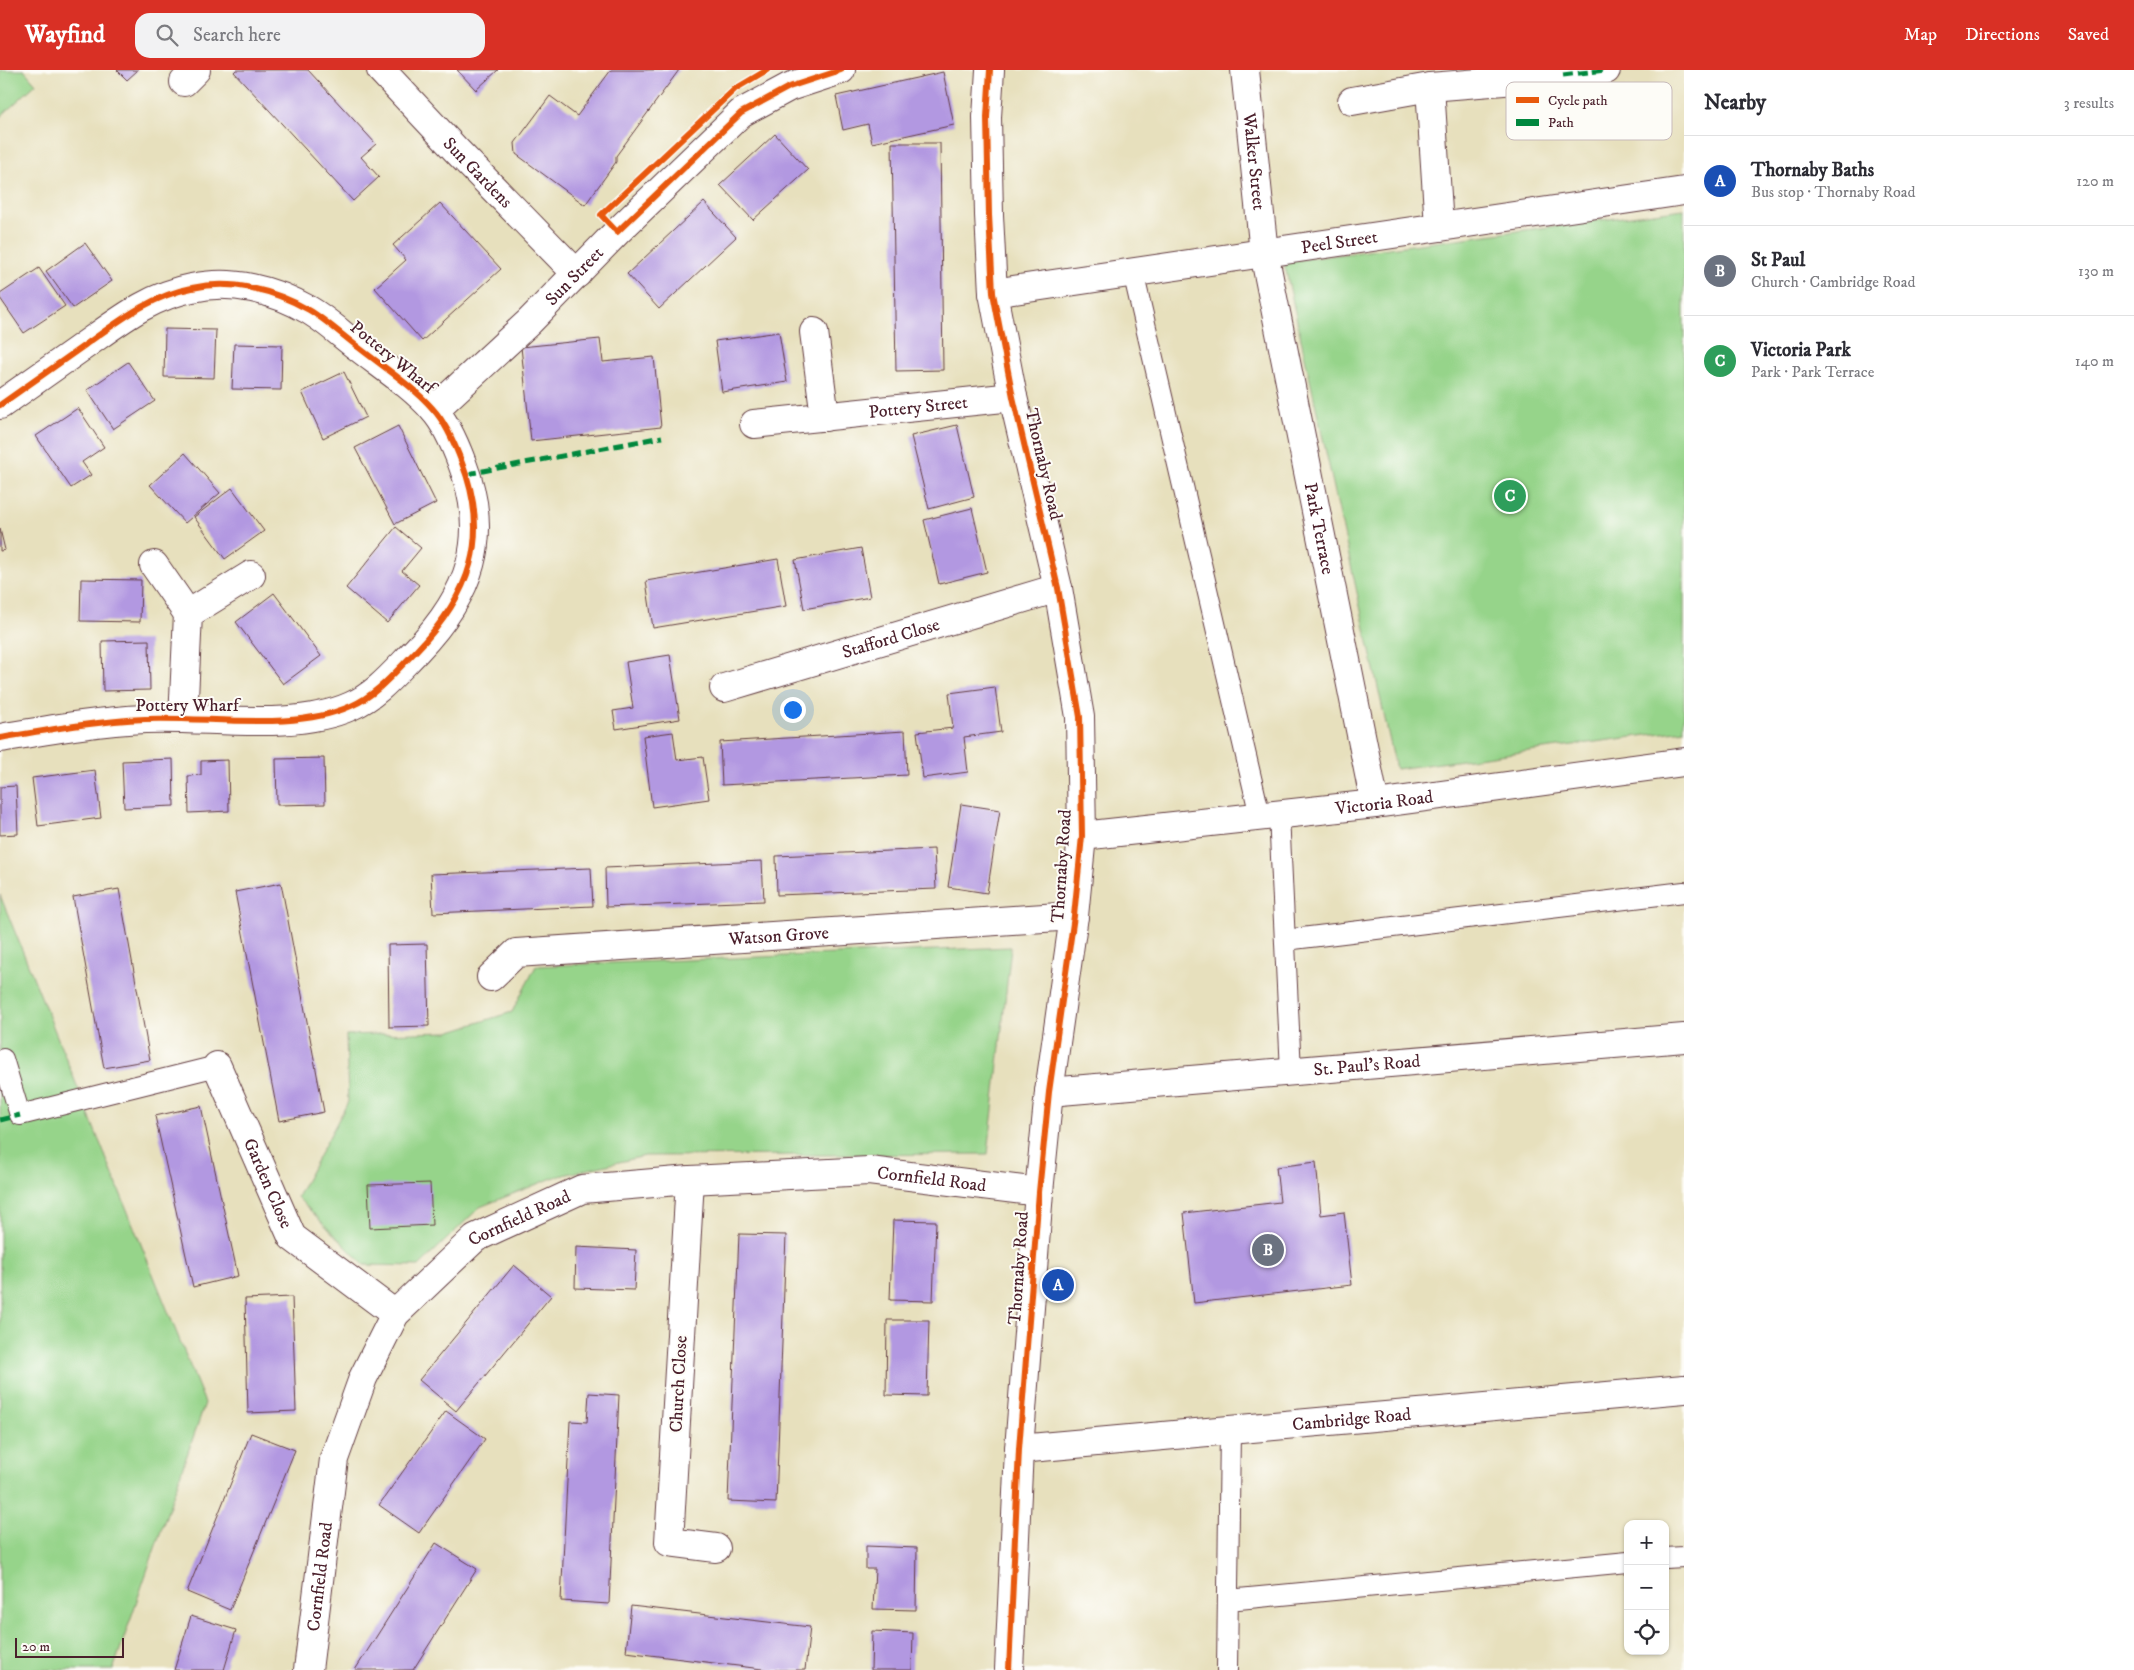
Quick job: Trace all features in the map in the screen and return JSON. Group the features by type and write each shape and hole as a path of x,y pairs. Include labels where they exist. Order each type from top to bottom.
{"street":[{"name":"Sun Gardens","path":"382,70 457,151 577,274"},
{"name":"Sun Street","path":"434,410 529,322 617,232 741,113 789,87 841,70"},
{"name":"Thornaby Road","path":"990,70 988,146 993,293 1013,397 1058,588 1080,717 1082,836 1074,916 1049,1092 1038,1192 1019,1449 1009,1670"},
{"name":"Walker Street","path":"1245,70 1264,253"},
{"path":"1352,101 1430,87 1606,70"},
{"path":"1430,87 1439,227"},
{"name":"Peel Street","path":"993,293 1684,191"},
{"name":"Park Terrace","path":"1264,253 1375,804"},
{"name":"Pottery Wharf","path":"0,405 141,306 192,288 220,285 243,286 267,291 312,312 434,410 458,450 467,474 474,498 475,523 474,549 469,568 452,607 438,628 377,690 354,705 327,716 290,721 183,719 104,722 0,738"},
{"path":"814,332 825,416"},
{"name":"Pottery Street","path":"754,424 1013,397"},
{"path":"154,565 188,614 251,575"},
{"name":"Stafford Close","path":"724,688 1058,588"},
{"name":"Pottery Wharf","path":"183,719 188,614"},
{"name":"Victoria Road","path":"1082,836 1375,804 1684,762"},
{"name":"Watson Grove","path":"492,977 516,953 1074,916"},
{"name":"St. Paul's Road","path":"1049,1092 1684,1038"},
{"name":"Garden Close","path":"217,1066 292,1236 396,1314"},
{"name":"Cornfield Road","path":"308,1670 334,1459 363,1378 396,1314 475,1238 582,1189 690,1180 869,1171 1038,1192"},
{"name":"Church Close","path":"690,1180 669,1542 716,1548"},
{"name":"Cambridge Road","path":"1019,1449 1684,1388"}],"lane":[{"path":"1133,272 1270,815 1285,940 1291,1072"},
{"path":"1285,940 1684,892"},
{"path":"3,1059 20,1115 217,1066"},
{"path":"1227,1670 1230,1430"},
{"path":"1669,1558 1684,1557"},
{"path":"1228,1600 1624,1562"}],"green space":[{"path":"0,70 24,70 36,84 0,117"},
{"path":"1684,209 1684,730 1396,769 1284,262"},
{"path":"0,895 205,1403 113,1670 0,1670"},
{"path":"1011,947 988,1154 645,1156 555,1177 480,1207 419,1266 364,1265 297,1197 348,1102 346,1035 448,1032 512,1012 536,966"}],"building":[{"path":"117,70 138,70 127,80"},
{"path":"236,70 308,70 376,144 361,157 379,177 353,201 234,72"},
{"path":"457,70 498,70 476,90"},
{"path":"611,70 679,70 616,156 616,162 585,205 516,154 515,143 550,96 577,116"},
{"path":"943,72 954,125 872,143 868,124 843,130 836,96"},
{"path":"775,134 808,170 753,220 720,185"},
{"path":"892,143 940,143 943,370 896,371"},
{"path":"704,202 736,237 659,309 627,274"},
{"path":"440,203 501,269 422,341 375,288 406,260 393,245"},
{"path":"85,243 112,281 73,308 46,271"},
{"path":"39,268 65,306 24,333 0,298 0,294"},
{"path":"165,329 216,330 214,378 164,377"},
{"path":"779,332 787,382 722,392 715,341"},
{"path":"600,339 603,362 654,357 661,427 531,441 521,347"},
{"path":"234,344 282,345 281,390 232,389"},
{"path":"128,362 155,401 113,429 87,390"},
{"path":"344,372 366,417 323,438 302,392"},
{"path":"78,408 104,447 82,462 91,475 71,488 36,436"},
{"path":"957,425 974,497 929,509 911,436"},
{"path":"398,426 436,503 395,524 355,448"},
{"path":"185,453 220,493 185,523 150,485"},
{"path":"232,488 264,531 225,559 194,517"},
{"path":"972,508 987,572 939,584 924,520"},
{"path":"396,527 421,548 402,571 419,585 387,623 346,588"},
{"path":"0,529 5,550 0,551"},
{"path":"861,548 870,597 804,609 795,560"},
{"path":"778,559 786,606 653,628 646,581"},
{"path":"81,579 141,580 140,622 80,621"},
{"path":"274,593 321,656 283,684 236,622"},
{"path":"149,640 150,690 103,691 102,641"},
{"path":"670,655 680,719 616,729 613,711 633,708 626,662"},
{"path":"995,687 1001,732 964,737 968,772 923,778 917,732 953,728 949,693"},
{"path":"905,731 907,775 722,785 720,742"},
{"path":"673,732 677,760 703,757 709,799 652,807 643,736"},
{"path":"324,758 325,804 277,805 276,759"},
{"path":"173,759 174,806 124,808 122,761"},
{"path":"228,760 229,811 189,813 188,776 201,775 201,761"},
{"path":"95,770 101,818 38,826 32,778"},
{"path":"16,786 18,834 0,835 0,787"},
{"path":"961,804 1000,810 987,893 948,887"},
{"path":"934,849 936,889 777,895 776,856"},
{"path":"762,861 764,901 606,907 605,868"},
{"path":"591,868 593,906 433,913 431,874"},
{"path":"281,883 324,1112 279,1121 235,892"},
{"path":"119,889 150,1060 104,1068 73,897"},
{"path":"427,944 429,1026 389,1027 388,945"},
{"path":"201,1106 238,1276 193,1287 155,1116"},
{"path":"1316,1162 1321,1215 1344,1212 1352,1285 1194,1303 1184,1213 1280,1202 1276,1167"},
{"path":"430,1183 432,1225 370,1228 368,1185"},
{"path":"893,1220 936,1221 933,1301 890,1300"},
{"path":"739,1234 786,1235 776,1503 728,1501"},
{"path":"576,1247 636,1250 634,1290 575,1288"},
{"path":"514,1265 551,1296 456,1411 419,1380"},
{"path":"292,1297 296,1411 248,1413 245,1299"},
{"path":"887,1320 929,1320 927,1396 886,1395"},
{"path":"589,1393 619,1395 609,1604 561,1601 570,1421 587,1422"},
{"path":"446,1411 485,1439 419,1533 379,1505"},
{"path":"251,1433 295,1450 230,1610 187,1592"},
{"path":"436,1543 477,1569 413,1670 355,1670"},
{"path":"866,1546 917,1548 916,1610 873,1609 875,1569 866,1569"},
{"path":"631,1606 810,1627 805,1670 770,1670 626,1652"},
{"path":"191,1616 236,1630 224,1670 174,1670"},
{"path":"872,1631 913,1633 912,1670 871,1670"}],"marked path":[{"path":"1563,75 1606,70"},
{"path":"467,474 662,437"},
{"path":"0,1120 20,1115"}],"cycle path":[{"path":"767,70 735,89 601,215 617,232 741,113 789,87 841,70"},
{"path":"990,70 987,117 993,293 1013,397 1058,588 1080,717 1082,836 1074,916 1049,1092 1039,1192 1019,1449 1009,1670"},
{"path":"0,405 110,327 149,303 192,288 222,285 252,288 282,297 315,314 397,376 433,409 442,421 457,450 471,490 475,516 474,541 470,564 462,587 450,609 435,630 394,674 369,696 351,706 328,714 303,719 277,721 127,720 72,726 0,738"}],"place":[{"name":"Victoria Park","path":"1510,496"},
{"name":"St Paul","path":"1268,1250"},
{"name":"Thornaby Baths","path":"1058,1285"}]}
